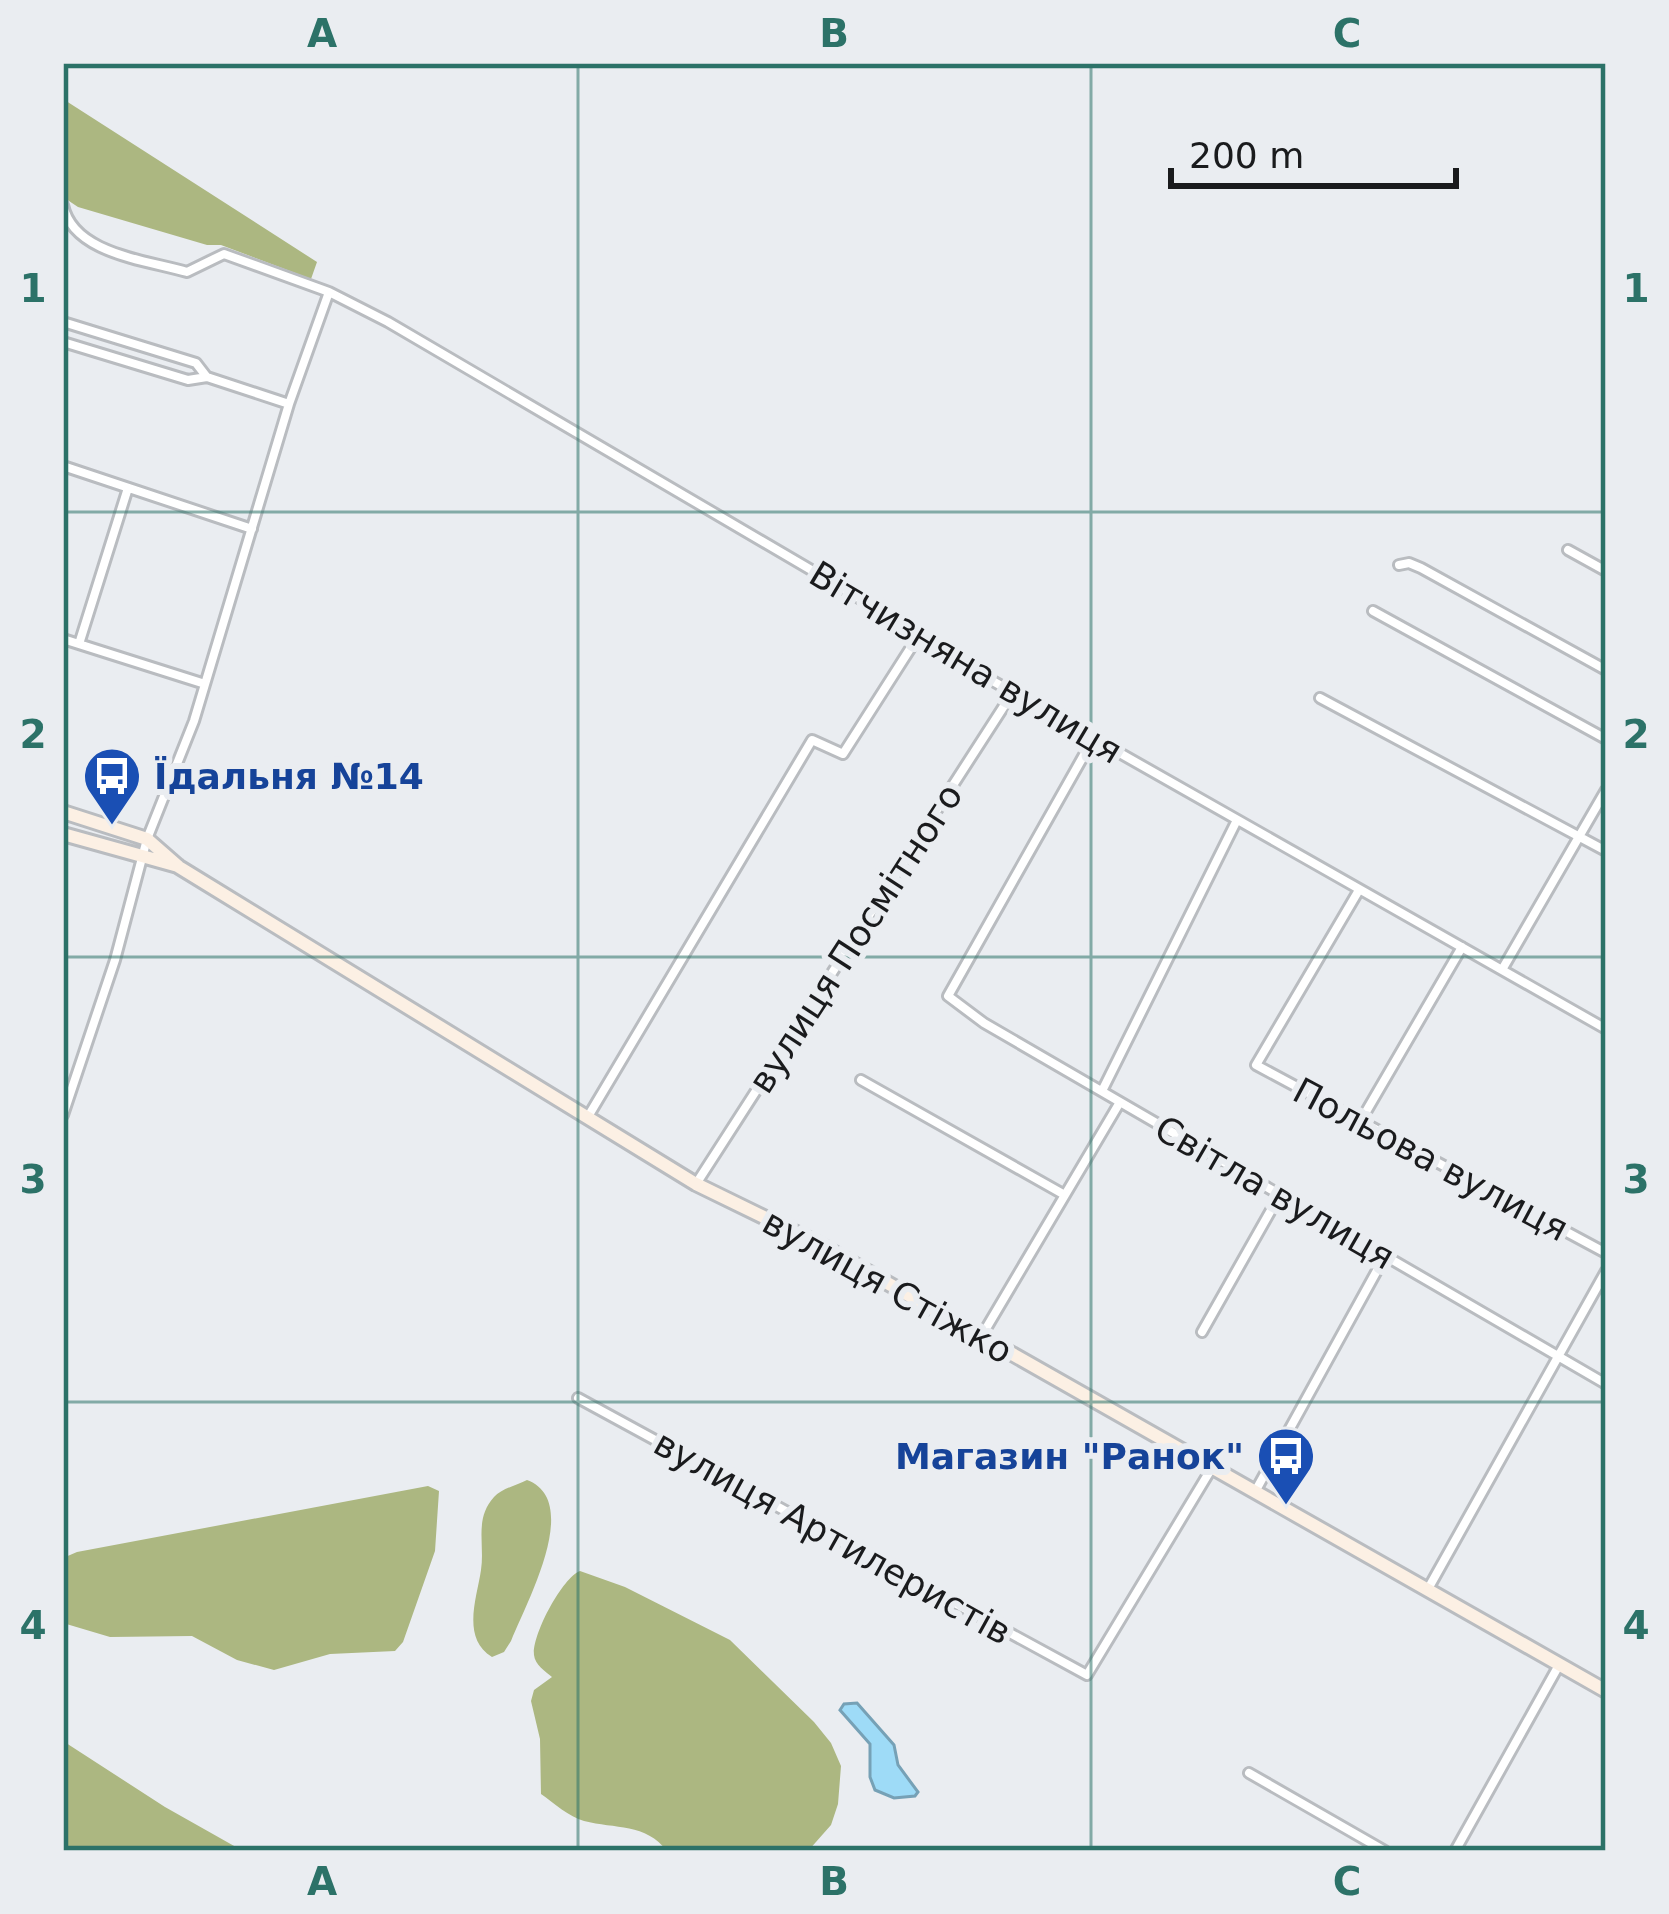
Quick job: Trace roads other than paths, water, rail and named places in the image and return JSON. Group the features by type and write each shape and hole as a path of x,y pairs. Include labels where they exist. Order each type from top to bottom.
{"street":[{"name":"Вітчизняна вулиця","path":"63,205 66,219 87,242 188,272 224,254 329,292 388,322 859,598 916,638 1606,1029"},
{"path":"63,1115 115,959 147,839 205,684 329,292"},
{"path":"63,322 196,363 207,377"},
{"path":"63,342 188,380 207,377 290,404"},
{"path":"63,466 252,529"},
{"path":"79,644 128,488"},
{"path":"1568,550 1606,571"},
{"path":"1400,565 1421,568 1606,670"},
{"path":"1373,611 1606,739"},
{"path":"589,1115 812,740 843,754 916,638"},
{"path":"63,639 205,684"},
{"name":"вулиця Посмітного","path":"696,1184 1013,692"},
{"path":"1320,698 1606,851"},
{"name":"Світла вулиця","path":"1093,739 948,996 984,1023 1606,1384"},
{"path":"1503,968 1606,790"},
{"name":"вулиця Стіжко","path":"63,812 147,839 179,866 696,1184 815,1242 1606,1691"},
{"path":"1102,1091 1237,820"},
{"name":"вулиця Стіжко","path":"63,834 179,866"},
{"name":"Польова вулиця","path":"1359,890 1256,1065 1606,1253"},
{"path":"1360,1122 1462,947"},
{"path":"861,1080 1064,1194"},
{"path":"980,1338 1120,1101"},
{"path":"1202,1332 1279,1196"},
{"path":"1256,1490 1385,1256"},
{"path":"1427,1589 1606,1271"},
{"name":"вулиця Артилеристів","path":"578,1398 1087,1676 1214,1465"},
{"path":"1456,1851 1559,1665"},
{"path":"1249,1773 1385,1851"}],"water":[{"path":"857,1703 894,1745 898,1765 918,1792 915,1796 894,1798 875,1790 870,1744 840,1710 844,1704"}],"place":[{"name":"Їдальня №14","path":"112,827"},
{"name":"Магазин \"Ранок\"","path":"1286,1507"}]}
